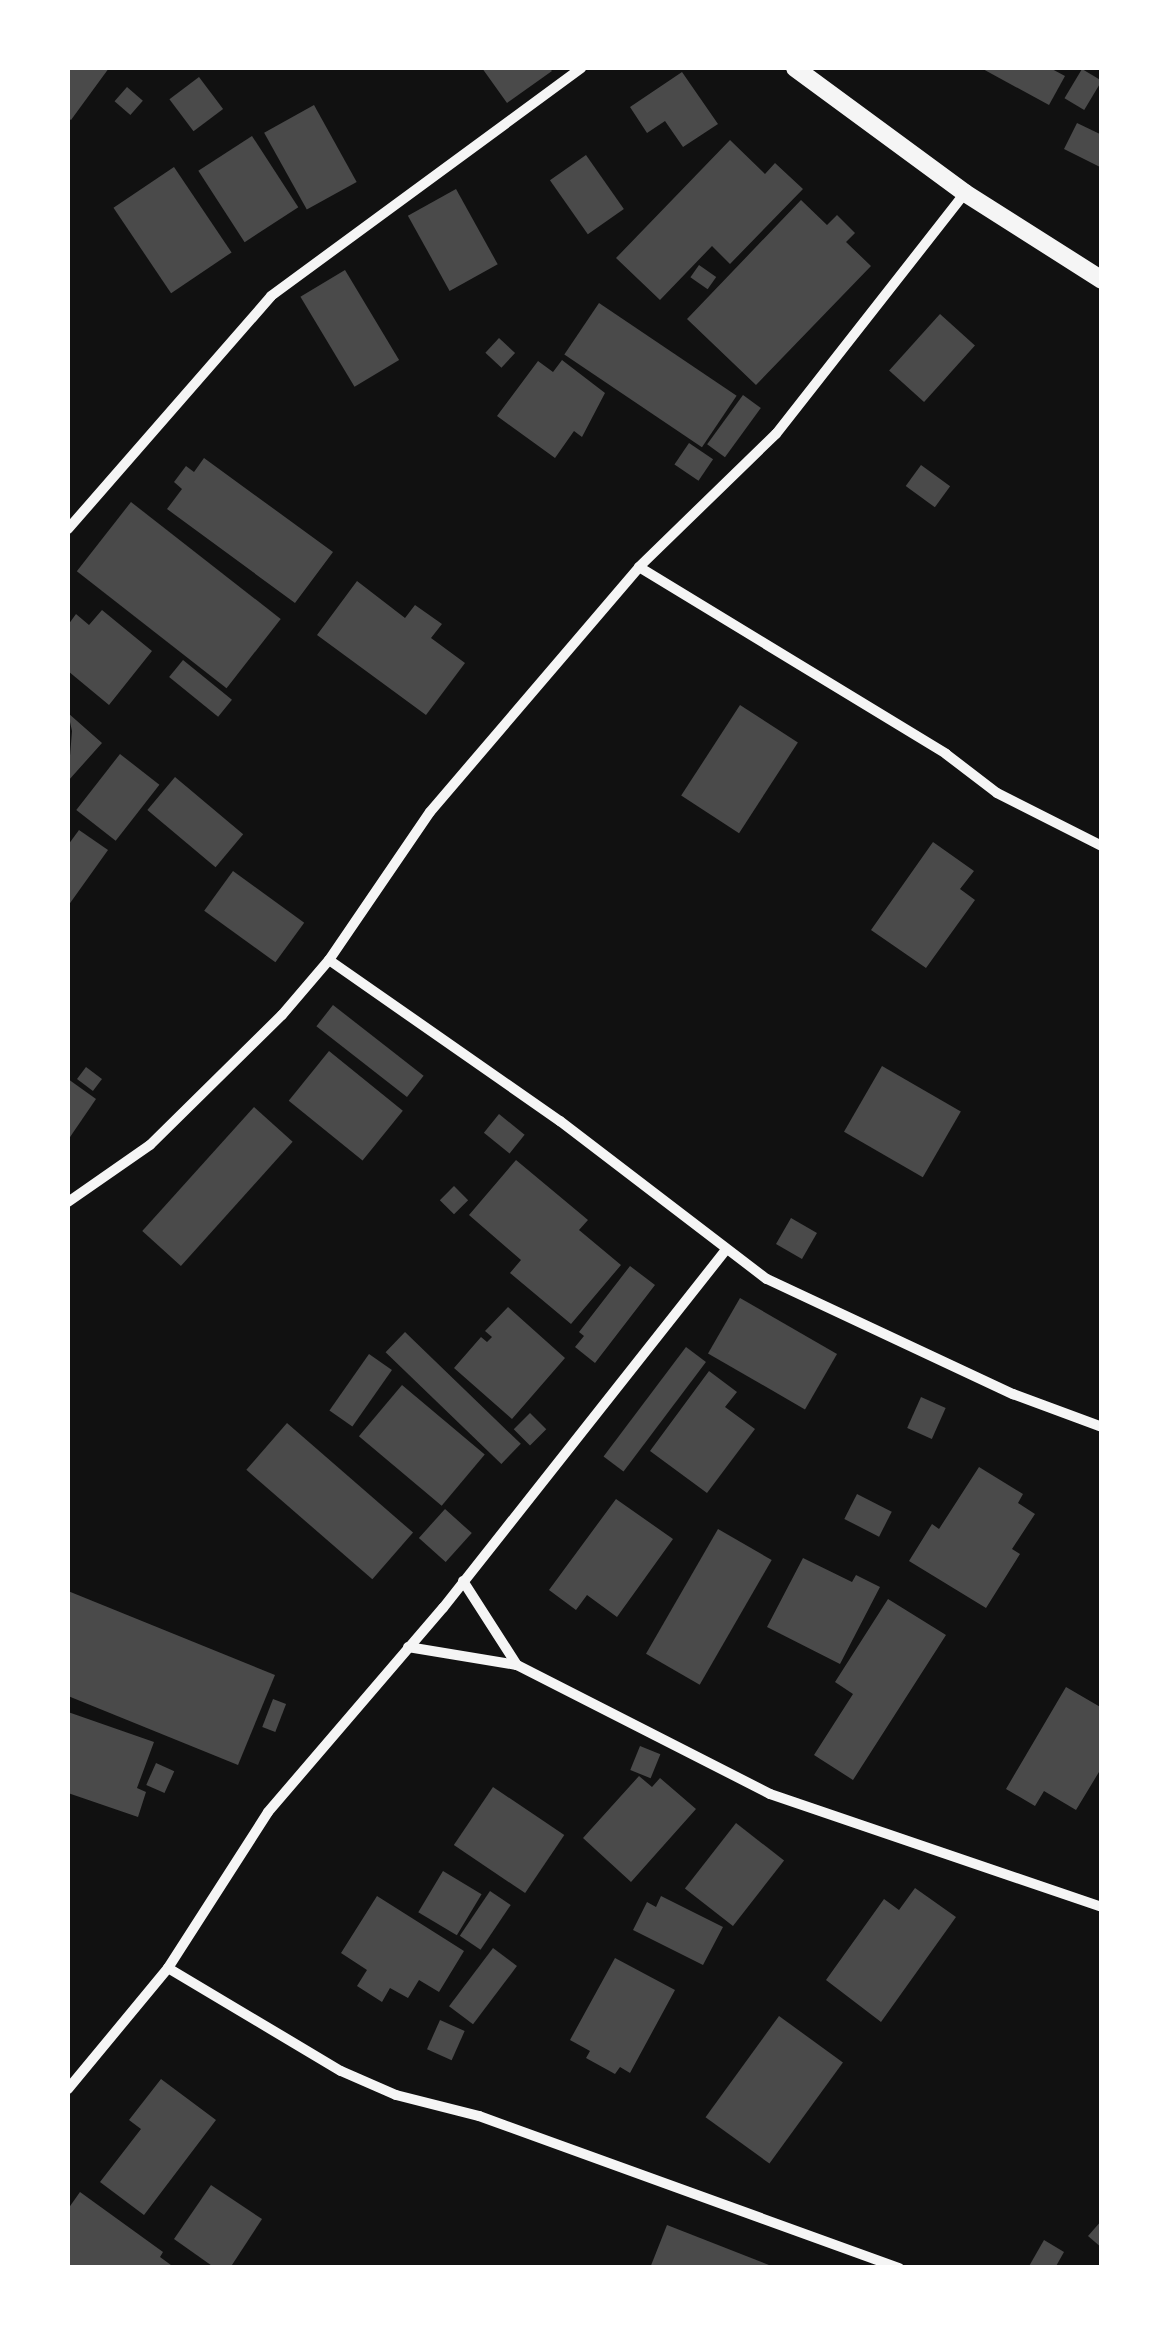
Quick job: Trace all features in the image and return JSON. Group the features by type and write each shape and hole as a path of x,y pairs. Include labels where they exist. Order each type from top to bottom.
{"street":[{"path":"68,528 272,296 581,68"},
{"path":"796,68 965,193 1102,280"},
{"path":"68,1202 150,1145 329,960 430,812 640,567 776,434 965,193"},
{"path":"640,567 946,754 997,793 1102,846"},
{"path":"329,960 560,1121 726,1250 805,1300 1102,1427"},
{"path":"68,2088 168,1968 268,1812 464,1581 726,1250"},
{"path":"464,1581 517,1665"},
{"path":"408,1647 517,1665 770,1794 1102,1908"},
{"path":"168,1968 341,2071 396,2094 478,2116 899,2268"}],"building":[{"path":"68,68 109,68 71,120 68,118"},
{"path":"482,68 549,68 552,71 507,103"},
{"path":"981,68 1050,68 1065,76 1049,105"},
{"path":"1082,69 1102,81 1084,110 1064,98"},
{"path":"682,72 718,124 683,147 665,121 647,133 630,107"},
{"path":"199,77 223,109 194,131 169,99"},
{"path":"127,87 143,101 130,115 115,101"},
{"path":"314,105 357,182 307,210 264,133"},
{"path":"1077,123 1102,135 1102,168 1064,149"},
{"path":"252,136 298,207 245,242 198,171"},
{"path":"730,140 765,174 775,163 803,189 730,264 712,246 660,300 616,258"},
{"path":"586,155 624,209 588,234 550,180"},
{"path":"174,167 232,252 171,293 113,208"},
{"path":"456,189 498,264 450,291 408,216"},
{"path":"801,200 827,225 837,215 855,233 846,242 871,266 756,385 687,319"},
{"path":"699,265 716,277 708,289 690,277"},
{"path":"345,270 399,360 355,387 300,297"},
{"path":"599,303 737,396 702,447 564,354"},
{"path":"940,314 975,345 924,402 889,370"},
{"path":"499,338 515,353 501,368 485,353"},
{"path":"562,360 605,393 582,437 574,431 555,458 497,416 538,361 553,372"},
{"path":"743,395 761,408 725,457 707,444"},
{"path":"689,443 713,459 699,481 674,465"},
{"path":"204,458 333,552 295,603 167,509 182,489 174,482 186,466 194,472"},
{"path":"921,465 950,486 935,507 906,486"},
{"path":"131,502 281,619 227,688 77,571"},
{"path":"357,581 405,618 415,605 442,624 431,638 465,663 426,715 317,635"},
{"path":"102,610 152,651 109,705 68,671 68,625 76,614 89,625"},
{"path":"183,660 232,700 218,717 169,677"},
{"path":"740,705 798,743 739,833 681,796"},
{"path":"68,713 102,743 68,781 72,731"},
{"path":"120,754 159,785 116,841 76,810"},
{"path":"175,777 243,834 216,867 147,810"},
{"path":"79,830 108,850 68,906 68,845"},
{"path":"933,842 974,871 960,889 975,900 926,968 871,930"},
{"path":"233,871 304,923 275,962 204,911"},
{"path":"333,1005 424,1076 407,1097 316,1026"},
{"path":"329,1051 403,1111 363,1161 289,1101"},
{"path":"882,1066 961,1112 923,1177 844,1132"},
{"path":"86,1067 102,1079 93,1091 77,1079"},
{"path":"68,1079 96,1099 68,1140"},
{"path":"254,1107 293,1142 181,1266 142,1231"},
{"path":"499,1114 525,1135 510,1153 484,1133"},
{"path":"516,1160 588,1220 579,1230 621,1265 571,1324 510,1273 521,1260 469,1215"},
{"path":"454,1186 468,1200 454,1214 440,1200"},
{"path":"791,1218 817,1233 802,1259 776,1244"},
{"path":"630,1266 655,1285 595,1363 575,1347 584,1336 579,1332"},
{"path":"740,1298 837,1354 805,1409 708,1353"},
{"path":"508,1307 565,1358 512,1419 454,1368 481,1337 487,1342 492,1337 485,1331"},
{"path":"405,1332 521,1444 501,1464 386,1352"},
{"path":"686,1347 706,1362 624,1471 604,1456"},
{"path":"369,1354 392,1370 352,1427 329,1411"},
{"path":"709,1371 737,1392 725,1407 755,1429 707,1493 650,1451"},
{"path":"402,1385 485,1454 442,1506 359,1436"},
{"path":"921,1397 946,1408 932,1439 907,1428"},
{"path":"530,1413 546,1429 530,1446 514,1429"},
{"path":"287,1423 413,1533 372,1579 246,1470"},
{"path":"979,1467 1023,1494 1018,1503 1035,1514 1012,1549 1020,1554 986,1608 909,1561 932,1524 939,1529"},
{"path":"857,1494 892,1512 879,1537 844,1519"},
{"path":"616,1499 673,1539 617,1617 587,1595 576,1610 549,1590"},
{"path":"445,1509 472,1533 446,1562 419,1538"},
{"path":"718,1529 772,1560 700,1685 646,1654"},
{"path":"803,1558 852,1582 856,1575 880,1587 840,1664 767,1627"},
{"path":"68,1591 275,1675 238,1765 68,1696"},
{"path":"888,1599 946,1635 853,1780 814,1755 853,1694 835,1682"},
{"path":"1066,1687 1102,1708 1102,1767 1076,1810 1044,1791 1035,1806 1006,1789"},
{"path":"273,1699 286,1704 275,1732 262,1727"},
{"path":"68,1712 154,1742 137,1788 146,1792 138,1817 68,1793"},
{"path":"640,1746 660,1754 651,1778 630,1770"},
{"path":"156,1763 174,1771 165,1793 146,1785"},
{"path":"639,1776 652,1787 660,1778 696,1809 631,1882 583,1838"},
{"path":"493,1787 564,1835 525,1893 454,1845"},
{"path":"736,1823 784,1861 733,1926 685,1888"},
{"path":"443,1871 482,1894 457,1935 418,1912"},
{"path":"915,1888 956,1917 881,2022 826,1980 884,1899 899,1910"},
{"path":"490,1891 511,1905 481,1950 460,1936"},
{"path":"377,1896 464,1951 439,1992 419,1980 408,1998 390,1988 382,2002 357,1986 367,1970 341,1953"},
{"path":"661,1896 723,1927 703,1965 633,1930 647,1902 656,1907"},
{"path":"493,1948 517,1966 473,2024 449,2006"},
{"path":"615,1958 675,1990 630,2073 620,2067 615,2074 586,2058 590,2051 570,2040"},
{"path":"779,2016 843,2062 769,2164 706,2117"},
{"path":"440,2020 465,2031 452,2060 427,2049"},
{"path":"161,2079 216,2120 144,2215 100,2182 141,2129 129,2120"},
{"path":"211,2185 262,2219 230,2268 215,2268 174,2239"},
{"path":"80,2192 163,2252 160,2257 175,2268 68,2268 68,2209"},
{"path":"1102,2220 1102,2248 1088,2236"},
{"path":"667,2225 774,2267 774,2268 650,2268"},
{"path":"1044,2240 1064,2252 1055,2268 1028,2268"}]}
